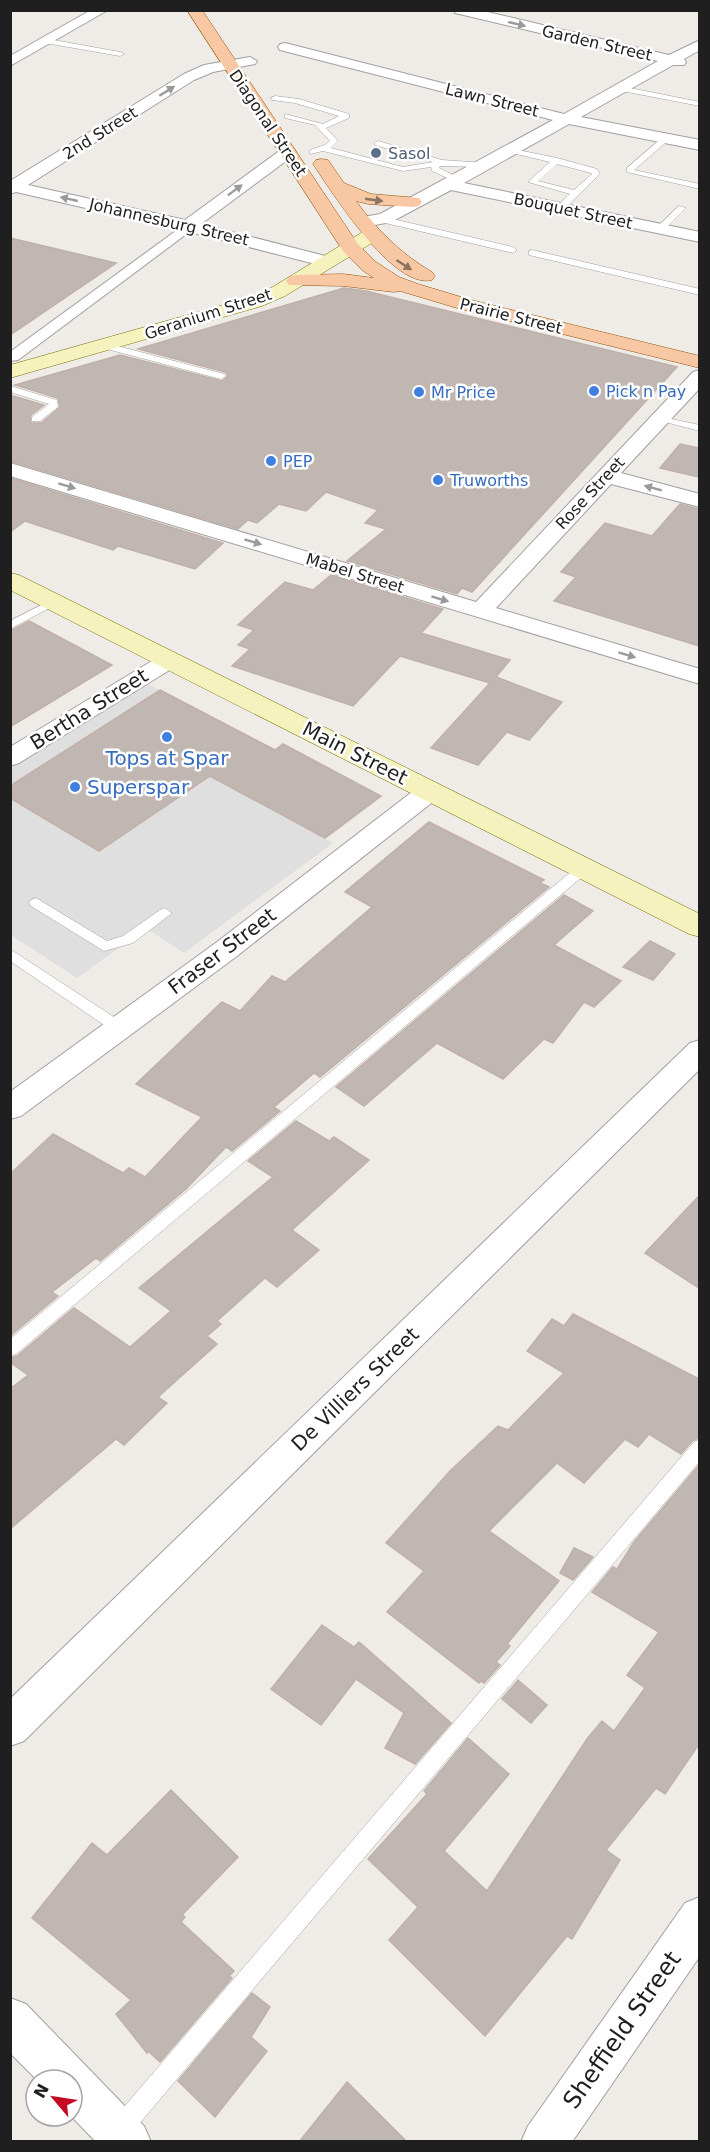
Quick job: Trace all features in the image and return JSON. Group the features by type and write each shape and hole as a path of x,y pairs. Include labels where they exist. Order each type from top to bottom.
{"main road":[{"name":"Diagonal Street","path":"202,13 225,59 346,241"},
{"name":"Diagonal Street","path":"238,44 288,116 311,144 338,187 377,223"},
{"path":"338,187 368,199 413,202"},
{"name":"Geranium Street","path":"11,362 245,291 318,259 377,223"},
{"name":"Prairie Street","path":"377,223 395,259 411,270 447,285 699,349"},
{"name":"Prairie Street","path":"346,241 364,262 381,275 411,288 475,307 699,362"},
{"name":"Geranium Street","path":"11,362 106,346 255,302 296,281 318,259"},
{"path":"296,281 343,280 411,288"},
{"name":"Main Street","path":"10,580 699,927"}],"street":[{"path":"10,62 102,10"},
{"name":"Garden Street","path":"460,10 690,64"},
{"name":"Geranium Street","path":"377,223 699,44"},
{"name":"Lawn Street","path":"285,47 566,119 699,145"},
{"name":"2nd Street","path":"12,187 189,77 225,59 250,61"},
{"path":"11,362 288,152"},
{"name":"Bouquet Street","path":"452,182 560,208 699,237"},
{"name":"Johannesburg Street","path":"12,187 188,226 318,259"},
{"name":"Rose Street","path":"481,611 699,376"},
{"name":"Mabel Street","path":"10,470 699,677"},
{"path":"606,476 699,501"},
{"name":"Bertha Street","path":"10,758 168,660"},
{"name":"Fraser Street","path":"10,1108 226,949 430,791"},
{"name":"De Villiers Street","path":"10,1727 699,1051"},
{"name":"Sheffield Street","path":"544,2142 699,1918"},
{"path":"10,2020 56,2068"},
{"path":"84,2096 123,2137"}],"lane":[{"path":"48,41 120,54"},
{"path":"268,87 296,101 346,116 322,127"},
{"path":"620,88 699,104"},
{"path":"288,116 316,122 334,141 311,144"},
{"path":"667,138 630,170 631,172 699,187"},
{"path":"378,143 438,163"},
{"path":"311,144 403,169 438,163 485,165"},
{"path":"511,150 590,168 596,174 560,208"},
{"path":"556,160 532,182 576,193"},
{"path":"438,163 435,169 452,182"},
{"path":"660,229 682,208"},
{"path":"377,223 513,250"},
{"path":"532,254 699,292"},
{"path":"106,346 220,376"},
{"path":"10,389 54,402 53,407 36,419"},
{"path":"661,418 699,428"},
{"path":"10,626 53,602"},
{"path":"10,1349 584,868"},
{"path":"36,903 104,946 123,942 165,914"},
{"path":"10,954 118,1027"},
{"path":"123,2137 699,1447"}],"shaded area":[{"path":"143,682 160,690 11,786 11,765"},
{"path":"210,776 333,843 184,953 146,928 77,978 11,935 10,798 99,851"}],"building":[{"path":"10,238 116,263 10,335"},
{"path":"344,288 366,291 677,367 472,592 462,588 457,594 347,561 386,529 365,523 378,510 326,492 306,511 279,504 257,523 248,520 238,529 10,461 10,395 44,405 31,415 32,423 41,423 60,407 58,398 15,385 120,355 222,381 228,376 225,372 138,349"},
{"path":"680,444 699,448 699,477 660,468"},
{"path":"10,478 223,543 195,569 118,546 113,550 25,521 10,532"},
{"path":"680,504 699,509 699,646 554,601 576,577 561,572 605,523 652,536"},
{"path":"331,575 443,609 421,633 510,660 496,677 562,702 529,740 507,732 478,765 431,748 490,683 400,656 353,706 232,666 250,649 238,645 254,630 238,625 285,582 313,590"},
{"path":"29,621 112,665 10,727 10,631"},
{"path":"160,690 275,750 283,744 381,796 325,838 210,776 99,851 10,798 10,786"},
{"path":"429,822 544,880 540,883 549,887 320,1077 314,1073 274,1107 280,1111 232,1151 226,1147 186,1189 100,1261 96,1258 52,1292 58,1296 10,1336 10,1174 53,1134 123,1173 129,1168 145,1177 202,1117 136,1084 222,1002 240,1011 272,976 285,982 372,907 345,892"},
{"path":"564,895 593,911 554,945 621,981 594,1007 584,1002 553,1043 544,1039 503,1079 437,1043 364,1106 336,1087"},
{"path":"650,941 675,954 653,980 623,967"},
{"path":"296,1121 329,1141 334,1137 369,1160 292,1230 319,1250 277,1287 265,1278 217,1321 221,1324 207,1336 217,1344 158,1397 167,1403 124,1445 116,1439 10,1529 10,1389 28,1375 10,1362 10,1358 17,1356 74,1308 130,1347 171,1311 139,1288 273,1177 248,1161"},
{"path":"699,1196 699,1288 645,1253"},
{"path":"573,1314 699,1379 699,1437 692,1441 681,1454 649,1434 638,1447 625,1439 584,1483 557,1463 489,1531 559,1581 507,1644 510,1646 496,1662 500,1665 484,1683 481,1681 479,1683 387,1612 424,1571 386,1543 450,1471 498,1426 508,1430 564,1373 527,1351 552,1319 564,1326"},
{"path":"699,1465 699,1744 665,1794 656,1788 606,1850 620,1860 572,1939 567,1936 485,2036 389,1940 418,1907 368,1859 427,1794 424,1791 468,1738 509,1774 444,1851 487,1891 587,1739 602,1721 614,1731 645,1688 627,1675 659,1632 592,1592 613,1567 617,1569 634,1542"},
{"path":"574,1548 593,1557 573,1580 560,1573"},
{"path":"322,1625 354,1647 359,1642 451,1723 415,1764 385,1748 404,1713 356,1679 321,1725 271,1689"},
{"path":"518,1680 547,1705 531,1723 502,1699"},
{"path":"171,1790 238,1857 182,1915 185,1917 181,1922 234,1971 229,1976 232,1978 160,2062 148,2051 147,2053 116,2014 131,2000 32,1918 92,1843 107,1855"},
{"path":"252,1993 270,2007 251,2037 267,2051 215,2117 178,2081"},
{"path":"347,2082 407,2142 299,2142"}],"place":[{"name":"Sasol","path":"376,153"},
{"name":"Pick n Pay","path":"594,391"},
{"name":"Mr Price","path":"419,392"},
{"name":"PEP","path":"271,461"},
{"name":"Truworths","path":"438,480"},
{"name":"Tops at Spar","path":"167,737"},
{"name":"Superspar","path":"75,787"}]}
